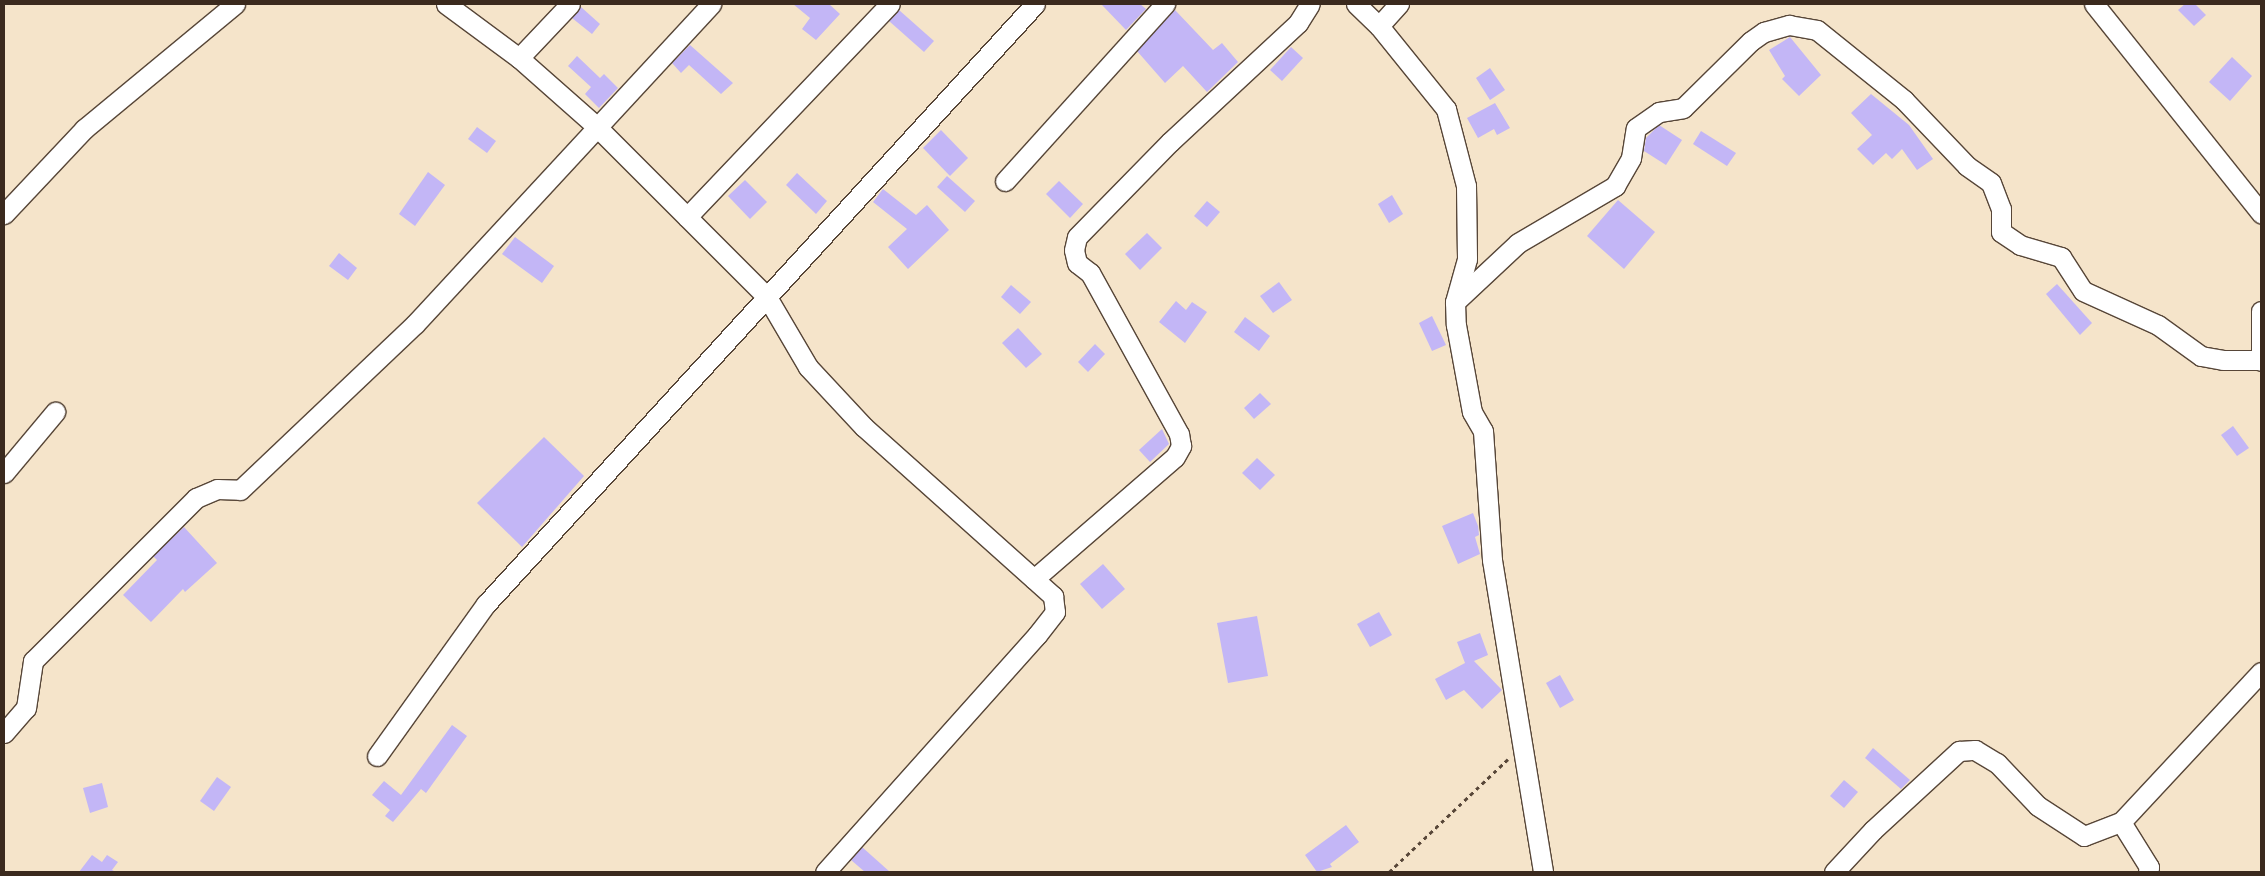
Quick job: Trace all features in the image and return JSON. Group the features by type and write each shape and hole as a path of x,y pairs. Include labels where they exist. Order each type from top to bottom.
{"street":[{"path":"4,214 84,129 235,4"},
{"path":"446,4 519,58 598,128 767,297 808,367 858,420 1053,596 1055,612 825,872"},
{"path":"519,58 570,4"},
{"path":"4,733 26,708 33,661 196,498 217,489 240,490 415,324 712,4"},
{"path":"687,217 890,4"},
{"path":"377,756 486,604 1035,4"},
{"path":"1005,181 1165,4"},
{"path":"1034,579 1175,457 1181,446 1179,434 1090,274 1077,264 1074,250 1077,237 1170,142 1298,23 1310,4"},
{"path":"1356,4 1379,26 1446,109 1466,186 1468,259 1455,302 1470,403 1483,431 1492,560 1543,872"},
{"path":"1379,26 1399,4"},
{"path":"2094,4 2261,213"},
{"path":"1455,302 1518,242 1615,186 1630,158 1636,128 1659,112 1683,108 1750,41 1764,32 1789,25 1817,30 1904,100 1967,166 1991,183 2001,209 2001,232 2020,245 2061,257 2083,291 2158,325 2201,356 2223,360 2261,360 2261,311"},
{"path":"4,472 55,412"},
{"path":"1834,872 1873,830 1959,751 1975,750 1997,763 2038,806 2084,836 2121,822 2261,672"},
{"path":"2121,822 2150,867 2148,872"}],"path":[{"path":"1389,872 1522,745"}],"building":[{"path":"793,4 829,4 840,14 816,40 802,29 810,18"},
{"path":"1101,4 1140,4 1146,9 1126,30"},
{"path":"2185,4 2195,4 2206,15 2194,26 2178,10"},
{"path":"581,7 600,24 592,34 572,18"},
{"path":"899,10 934,41 924,52 889,21"},
{"path":"1175,10 1213,50 1222,43 1238,62 1207,92 1183,66 1165,83 1137,51"},
{"path":"1790,37 1821,75 1799,96 1782,79 1785,76 1769,50"},
{"path":"690,45 733,83 721,94 689,65 681,73 672,63"},
{"path":"1291,47 1303,58 1282,81 1270,70"},
{"path":"577,56 600,78 604,74 618,88 599,108 585,94 591,87 568,66"},
{"path":"2232,57 2252,76 2230,101 2209,82"},
{"path":"1490,68 1505,90 1490,100 1476,78"},
{"path":"1871,94 1909,125 1933,159 1917,170 1902,149 1892,159 1886,153 1873,165 1857,149 1872,135 1851,113"},
{"path":"1495,103 1510,128 1497,135 1494,129 1478,138 1467,118"},
{"path":"1659,125 1682,140 1666,165 1644,151 1646,138"},
{"path":"477,127 496,141 487,153 468,139"},
{"path":"941,130 968,158 950,176 923,148"},
{"path":"1701,131 1736,153 1727,166 1693,144"},
{"path":"428,172 445,185 415,226 399,214"},
{"path":"797,173 827,201 816,214 786,185"},
{"path":"947,176 975,201 965,212 937,187"},
{"path":"745,180 767,202 750,219 728,196"},
{"path":"1059,181 1083,204 1070,218 1046,194"},
{"path":"883,189 916,215 927,205 949,230 908,269 888,247 907,229 873,202"},
{"path":"1392,195 1403,214 1389,223 1378,204"},
{"path":"1618,200 1655,232 1624,269 1587,236"},
{"path":"1207,201 1220,212 1207,227 1194,216"},
{"path":"1147,233 1162,248 1140,270 1125,254"},
{"path":"515,237 554,266 542,283 502,254"},
{"path":"339,253 357,268 348,280 329,266"},
{"path":"1279,282 1292,300 1273,313 1260,296"},
{"path":"2057,284 2092,323 2080,335 2046,294"},
{"path":"1011,285 1031,302 1020,314 1001,297"},
{"path":"1176,301 1186,310 1192,302 1207,312 1185,343 1159,322"},
{"path":"1432,316 1446,345 1432,351 1419,323"},
{"path":"1245,317 1270,336 1259,351 1234,332"},
{"path":"1018,328 1042,354 1026,368 1002,343"},
{"path":"1095,344 1105,354 1088,372 1078,362"},
{"path":"1260,393 1271,404 1254,419 1244,408"},
{"path":"2233,426 2249,448 2237,456 2221,435"},
{"path":"1162,429 1169,444 1150,462 1139,450"},
{"path":"544,437 584,476 522,547 477,503"},
{"path":"1257,458 1275,475 1260,490 1242,473"},
{"path":"1473,513 1478,526 1479,535 1475,537 1480,554 1458,564 1442,526"},
{"path":"184,527 217,563 185,592 183,589 151,622 123,595 157,560 153,556"},
{"path":"1103,564 1125,589 1102,609 1080,584"},
{"path":"1379,612 1392,635 1370,647 1357,624"},
{"path":"1257,616 1268,676 1228,683 1217,623"},
{"path":"1480,633 1488,655 1474,661 1502,690 1482,709 1464,690 1446,700 1435,679 1465,663 1457,642"},
{"path":"1560,675 1574,700 1560,708 1546,683"},
{"path":"452,725 467,736 426,793 421,789 393,822 385,816 390,810 372,795 384,781 401,795"},
{"path":"1873,748 1910,780 1901,789 1865,758"},
{"path":"217,777 231,787 214,811 200,801"},
{"path":"1844,780 1858,792 1844,808 1830,796"},
{"path":"102,783 108,807 90,813 83,788"},
{"path":"1346,825 1359,842 1330,864 1332,867 1317,872 1305,855"},
{"path":"862,847 890,872 865,872 851,860"},
{"path":"92,855 102,862 107,855 118,862 112,870 116,872 79,872"}]}
